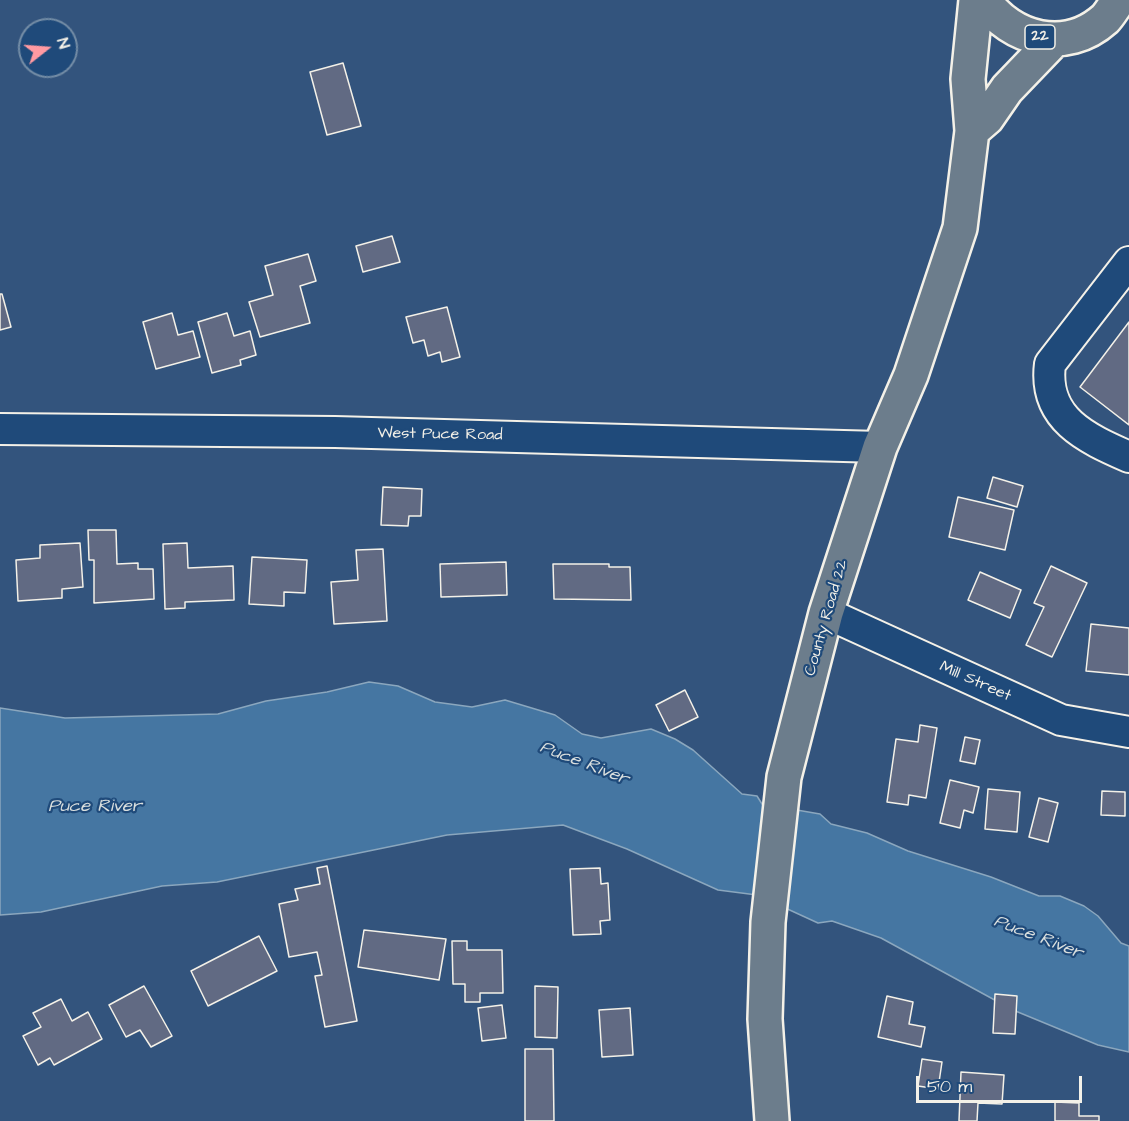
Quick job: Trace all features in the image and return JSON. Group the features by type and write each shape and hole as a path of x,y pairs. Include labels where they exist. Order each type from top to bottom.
{"main road":[{"name":"County Road 22","path":"772,1121 765,1019 768,922 784,777 826,613 880,447 910,375 960,228 972,131 968,79 976,0"},
{"name":"22","path":"984,0 996,17 1023,34 1055,39 1082,33 1118,14"},
{"name":"22","path":"972,131 987,118 1007,88 1055,39"}],"street":[{"path":"1129,262 1050,364 1048,382 1056,407 1073,427 1088,439 1129,457"},
{"name":"West Puce Road","path":"0,429 335,432 880,447"},
{"name":"Mill Street","path":"826,613 1061,720 1129,732"}],"water":[{"name":"Puce River","path":"369,682 398,686 435,702 472,707 505,700 555,715 582,734 601,738 651,729 693,750 742,794 757,796 762,804 820,814 831,824 867,833 908,851 991,877 1039,896 1060,896 1084,906 1098,916 1121,943 1129,946 1129,1052 1098,1045 1013,1010 881,938 832,921 818,923 757,895 718,890 627,849 563,825 447,835 217,882 162,886 41,912 0,915 0,708 65,718 218,714 266,701 327,692"}],"building":[{"path":"343,63 361,126 327,135 310,72"},
{"path":"392,236 400,262 363,272 356,246"},
{"path":"308,254 316,281 300,286 310,323 260,337 249,302 273,295 265,266"},
{"path":"0,294 2,294 11,327 0,330"},
{"path":"447,307 460,357 442,362 440,352 428,356 424,340 413,343 406,317"},
{"path":"172,313 178,335 193,331 200,357 156,369 143,322"},
{"path":"227,313 234,336 250,331 256,355 240,360 241,365 212,373 198,322"},
{"path":"1129,322 1129,425 1080,387"},
{"path":"993,477 1023,486 1017,507 987,498"},
{"path":"383,487 422,489 421,516 409,516 408,526 381,525"},
{"path":"958,497 1014,510 1005,550 949,537"},
{"path":"88,530 116,530 117,564 138,563 138,569 153,569 154,599 94,603 94,560 89,560"},
{"path":"80,543 83,587 62,589 62,598 18,601 16,560 40,558 40,545"},
{"path":"187,543 188,568 233,566 234,600 185,602 185,608 165,609 163,544"},
{"path":"383,549 387,621 334,624 331,582 358,580 356,550"},
{"path":"252,557 307,560 305,593 284,592 284,606 249,604"},
{"path":"506,562 507,595 441,597 440,564"},
{"path":"553,564 609,564 609,567 630,567 631,600 554,599"},
{"path":"1051,566 1087,583 1052,657 1026,645 1044,607 1034,603"},
{"path":"980,572 1021,590 1010,618 968,600"},
{"path":"1091,624 1129,628 1129,675 1086,671"},
{"path":"685,690 698,717 669,731 656,705"},
{"path":"920,725 937,728 926,798 909,795 908,805 887,802 896,739 918,742"},
{"path":"965,737 980,740 975,764 960,761"},
{"path":"950,780 979,787 973,813 964,810 960,828 940,823"},
{"path":"988,789 1020,792 1017,832 985,829"},
{"path":"1102,791 1125,792 1125,816 1101,815"},
{"path":"1039,798 1058,803 1048,842 1029,837"},
{"path":"327,866 357,1021 325,1027 315,976 322,975 317,952 289,957 279,904 298,900 295,889 320,884 317,868"},
{"path":"600,868 601,884 608,883 610,920 600,921 601,934 573,935 570,869"},
{"path":"364,930 446,939 439,980 358,967"},
{"path":"259,936 277,971 208,1006 191,971"},
{"path":"452,941 467,941 467,950 502,950 503,993 480,993 480,1002 465,1002 465,984 453,984"},
{"path":"144,986 172,1036 151,1047 140,1030 126,1037 109,1005"},
{"path":"535,986 558,987 557,1038 535,1037"},
{"path":"995,994 1017,996 1015,1034 993,1033"},
{"path":"887,996 913,1002 909,1024 925,1027 921,1047 878,1037"},
{"path":"61,999 72,1021 88,1012 102,1039 54,1065 50,1058 38,1065 23,1036 41,1027 33,1013"},
{"path":"502,1005 506,1038 482,1041 478,1008"},
{"path":"630,1008 633,1055 602,1057 599,1010"},
{"path":"525,1049 553,1049 554,1121 525,1121"},
{"path":"922,1059 942,1062 938,1089 918,1086"},
{"path":"961,1072 1004,1075 1002,1104 978,1103 977,1121 959,1121"},
{"path":"1055,1102 1079,1103 1079,1116 1099,1116 1099,1121 1055,1121"}]}
